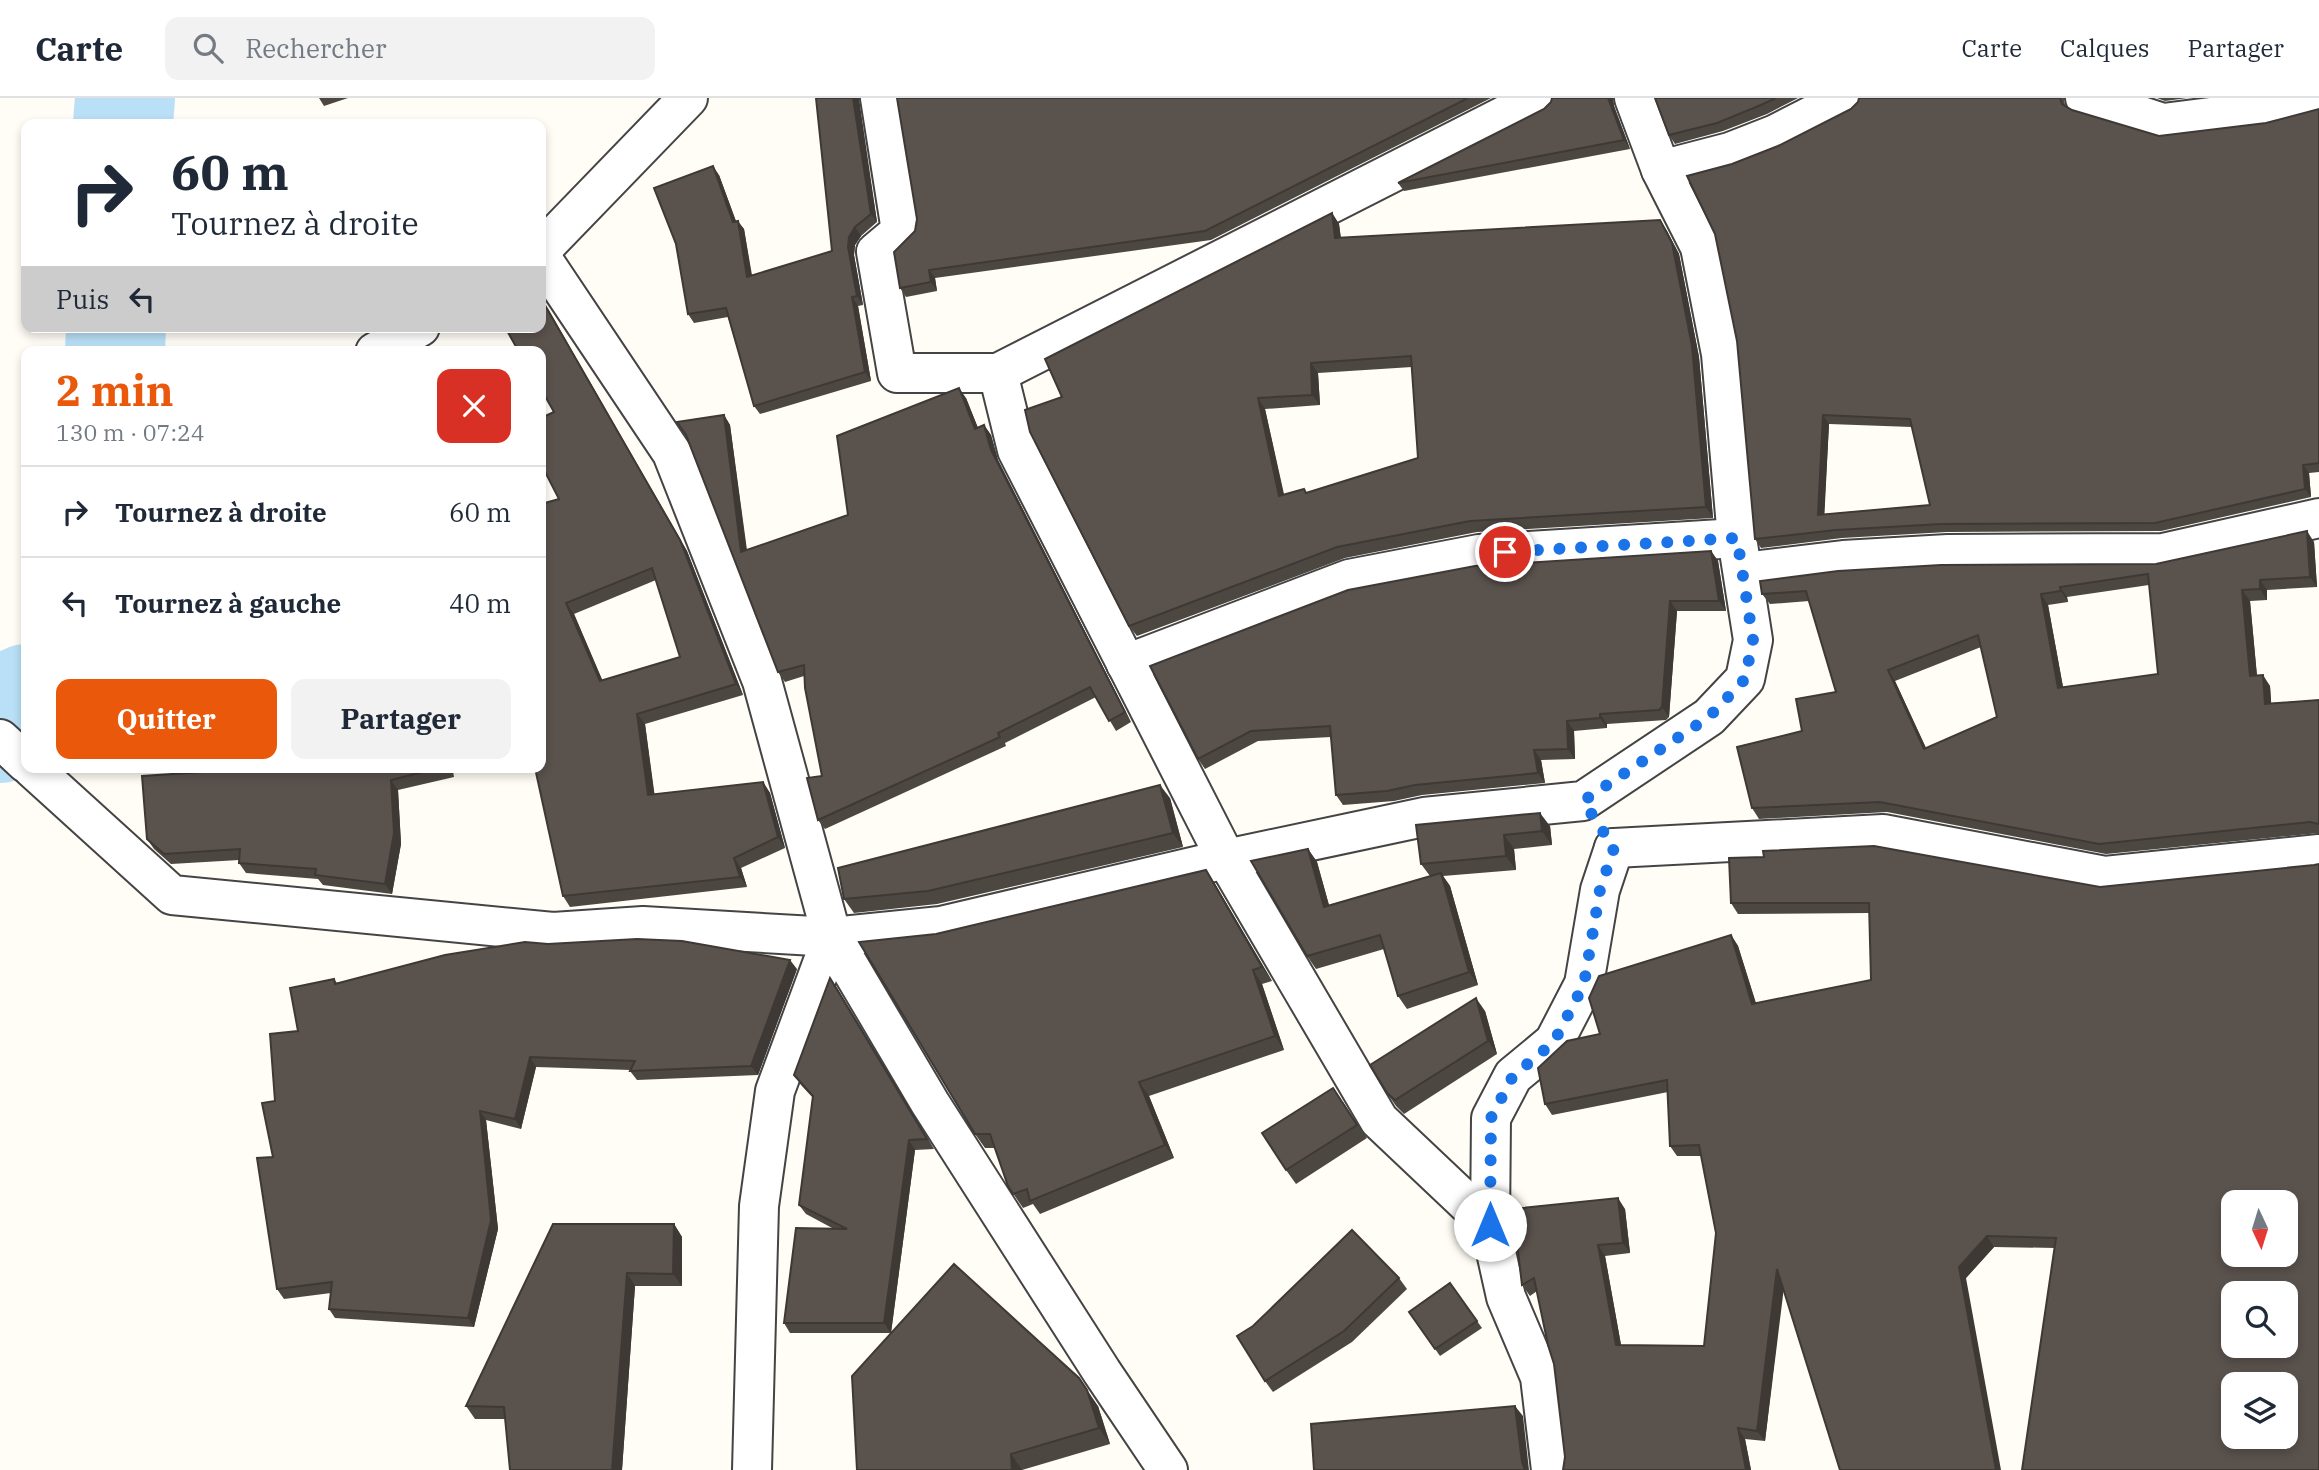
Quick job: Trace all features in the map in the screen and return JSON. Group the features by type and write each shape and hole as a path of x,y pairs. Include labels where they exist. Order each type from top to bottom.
{"street":[{"path":"546,245 688,98"},
{"path":"880,98 901,231 876,252 897,373 998,373 1539,98"},
{"path":"38,773 172,895 553,932 643,926 832,937 942,926 1226,859 1424,817 1583,801 1709,717 1745,679 1753,640 1740,555 1721,354 1700,247 1661,170 1634,98"},
{"path":"1661,170 1730,152 1776,134 1846,98"},
{"path":"2085,98 2163,123 2267,110 2317,98"},
{"path":"546,264 672,453 762,681 832,937 930,1103 1168,1470"},
{"path":"386,346 409,333"},
{"path":"998,373 1017,450 1226,859 1379,1120 1490,1225"},
{"path":"1126,664 1349,579 1479,554 1740,555 1843,560 1948,554 2163,553 2319,518"},
{"path":"0,740 21,759"},
{"path":"1583,801 1614,848"},
{"path":"1614,848 1883,834 2105,876 2319,854"},
{"path":"1551,1470 1540,1377 1506,1297 1490,1225 1491,1118 1513,1076 1554,1042 1584,984 1600,890 1614,848"},
{"path":"752,1470 759,1206 773,1104 775,1091 832,937"}],"building":[{"path":"816,98 853,98 871,214 855,227 849,237 848,247 857,296 852,297 865,372 754,406 726,308 688,314 676,244 654,188 713,166 733,222 738,221 747,277 832,251"},
{"path":"897,98 1468,98 1205,231 929,270 931,282 900,288 894,252 915,231 917,219"},
{"path":"1552,98 1608,98 1624,140 1398,183 1544,109"},
{"path":"1655,98 1776,98 1717,123 1669,135"},
{"path":"1859,98 2060,98 2062,104 2072,110 2159,136 2266,123 2319,109 2319,463 2303,465 2305,489 2155,523 1941,524 1836,530 1755,539 1737,341 1715,234 1687,176 1732,164 1778,146 1851,109","holes":["1823,415 1910,419 1930,505 1818,515"]},
{"path":"1332,213 1335,238 1660,220 1672,243 1692,346 1706,507 1470,521 1337,547 1129,626 1030,432 1025,410 1062,397 1045,359","holes":["1411,356 1418,458 1306,493 1304,489 1279,496 1258,398 1312,395 1311,363"]},
{"path":"546,307 680,540 736,684 637,714 648,795 763,782 778,837 734,858 740,877 563,896 536,773 546,773 546,503 559,499 546,474 546,416 554,412 546,398 546,346 516,346 508,333 546,333","holes":["652,568 680,657 600,681 566,603"]},
{"path":"959,388 975,429 984,425 991,450 1125,712 1109,721 1090,687 998,733 1000,737 818,820 807,778 822,776 805,688 804,665 778,672 686,435 677,422 724,415 741,552 848,515 837,436"},
{"path":"2307,531 2310,577 2260,580 2260,589 2242,590 2250,676 2263,675 2265,704 2319,700 2319,824 2310,822 2099,844 1880,802 1752,808 1737,747 1802,731 1796,699 1836,692 1806,591 1762,594 1760,581 1838,571 1941,565 2156,564","holes":["2148,574 2158,674 2058,688 2041,594 2061,591 2060,587","1978,635 1997,717 1924,749 1888,670"]},
{"path":"1711,551 1719,601 1670,601 1662,707 1659,710 1600,714 1600,718 1567,721 1568,749 1534,750 1538,773 1336,795 1330,726 1251,731 1198,759 1150,666 1348,590 1475,566"},
{"path":"188,773 419,773 391,780 394,833 385,884 315,875 316,869 239,863 240,849 164,854 147,839 142,776"},
{"path":"1160,785 1173,833 928,891 844,899 838,868"},
{"path":"1540,813 1542,831 1504,835 1506,856 1421,864 1416,825"},
{"path":"1874,846 2100,887 2319,864 2319,1470 2022,1470 2056,1238 1987,1236 1959,1267 1996,1470 1840,1470 1777,1269 1757,1431 1738,1428 1746,1470 1563,1470 1565,1457 1554,1364 1534,1278 1522,1285 1513,1209 1618,1198 1623,1243 1598,1245 1616,1345 1704,1346 1716,1233 1699,1145 1670,1146 1667,1080 1545,1104 1538,1068 1567,1041 1600,1034 1589,998 1599,976 1731,935 1752,1004 1871,980 1869,903 1731,903 1729,858 1764,857 1763,851"},
{"path":"1308,849 1324,907 1441,873 1469,972 1398,996 1380,935 1307,956 1251,861"},
{"path":"1206,870 1262,967 1253,970 1275,1036 1139,1082 1165,1145 1030,1201 1027,1189 1013,1194 990,1134 975,1134 859,942 936,934"},
{"path":"637,939 682,941 790,960 751,1066 630,1071 635,1061 530,1057 515,1119 480,1111 491,1220 468,1318 329,1309 332,1282 277,1289 257,1158 273,1157 262,1103 275,1101 270,1034 298,1031 290,988 334,979 335,984 445,955 525,942 548,944"},
{"path":"830,978 927,1139 909,1140 884,1323 784,1323 796,1228 847,1229 799,1205 813,1096 794,1075"},
{"path":"1476,998 1488,1041 1395,1100 1387,1093 1370,1065"},
{"path":"1333,1088 1357,1125 1286,1170 1262,1133"},
{"path":"553,1224 674,1224 673,1274 627,1273 612,1470 510,1470 504,1407 466,1406"},
{"path":"1352,1230 1399,1278 1344,1331 1265,1381 1237,1336 1253,1326"},
{"path":"954,1264 1079,1378 1087,1390 1099,1428 1011,1454 1012,1470 857,1470 852,1376"},
{"path":"1450,1283 1477,1321 1435,1349 1409,1312"},
{"path":"1515,1406 1525,1470 1314,1470 1311,1424"}],"waterway":[{"path":"123,119 125,98"},
{"path":"115,346 116,333"},
{"path":"0,733 21,702"}],"route":[{"path":"1490,1225 1491,1118 1513,1076 1554,1042 1584,984 1600,890 1614,848 1583,801 1709,717 1745,679 1753,640 1737,538 1505,552"}]}
